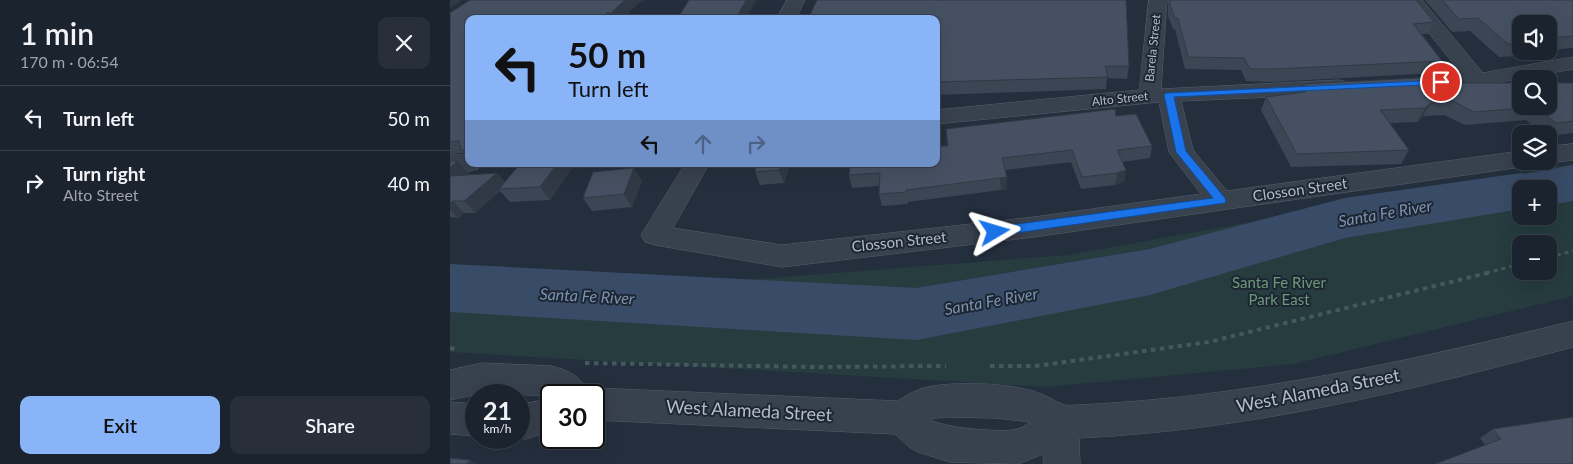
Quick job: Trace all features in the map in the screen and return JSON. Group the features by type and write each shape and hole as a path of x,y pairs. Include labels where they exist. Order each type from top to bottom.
{"street":[{"path":"788,15 796,0"},
{"name":"Barela Street","path":"1158,0 1159,95 1181,152 1221,201"},
{"path":"1412,0 1478,80"},
{"path":"1404,84 1478,80 1573,63"},
{"name":"Alto Street","path":"940,117 1159,95 1357,86"},
{"path":"1557,154 1573,152"},
{"name":"Closson Street","path":"695,167 655,235 782,256 1034,227 1512,160"},
{"path":"450,163 465,163"},
{"name":"West Alameda Street","path":"605,404 904,418 912,428 925,438 941,444 1016,447 1047,432 1060,422 1179,415 1276,401 1344,388 1573,334"},
{"path":"450,385 482,378 551,381 562,384"},
{"path":"450,418 465,419"},
{"path":"1060,422 1062,464"}],"path":[{"path":"1557,255 1573,251"},
{"path":"987,366 1036,366 1209,342 1512,266"},
{"path":"450,348 460,350"},
{"path":"577,362 813,367 948,366"}],"green space":[{"name":"Santa Fe River Park East","path":"1573,164 1573,296 1293,364 1046,387 450,352 450,266 719,282 1068,255 1540,170 1557,170 1557,167"}],"building":[{"path":"470,0 625,0 610,14 608,12 605,15 465,15 465,150 461,150 459,141 450,142 450,13"},
{"path":"689,0 746,0 738,15 680,15"},
{"path":"817,0 1126,0 1129,66 1105,66 1108,77 940,82 940,15 810,15"},
{"path":"1170,0 1416,0 1434,22 1413,24 1442,61 1250,69 1244,58 1188,57 1178,18 1175,18"},
{"path":"1442,0 1573,0 1573,36 1557,37 1557,15 1512,15 1512,44 1508,44 1478,18 1459,19"},
{"path":"1455,76 1460,83 1512,83 1512,109 1474,112 1453,101 1431,103 1425,108 1380,110 1409,150 1297,154 1266,97 1305,92 1304,84"},
{"path":"1557,83 1573,83 1573,121 1556,123 1546,115 1557,115"},
{"path":"1115,109 1116,116 1136,114 1152,146 1117,150 1126,170 1117,173 1082,177 1072,150 1002,158 1007,177 906,190 906,192 879,194 880,173 849,175 850,167 940,167 940,146 948,146 946,129"},
{"path":"450,161 457,161 450,168"},
{"path":"517,167 555,167 540,187 499,189"},
{"path":"756,167 780,167 779,170 755,172"},
{"path":"634,168 624,194 583,198 593,172"},
{"path":"497,173 464,201 453,201 450,203 450,176"},
{"path":"1573,417 1573,464 1435,464 1501,439 1493,429"},
{"path":"450,458 470,460 467,464 450,464"}],"waterway":[{"name":"Santa Fe River","path":"1557,186 1573,183"},
{"name":"Santa Fe River","path":"450,288 916,314 1150,272 1345,218 1512,192"}],"route":[{"path":"995,232 1221,201 1181,152 1169,95 1441,82"}]}
